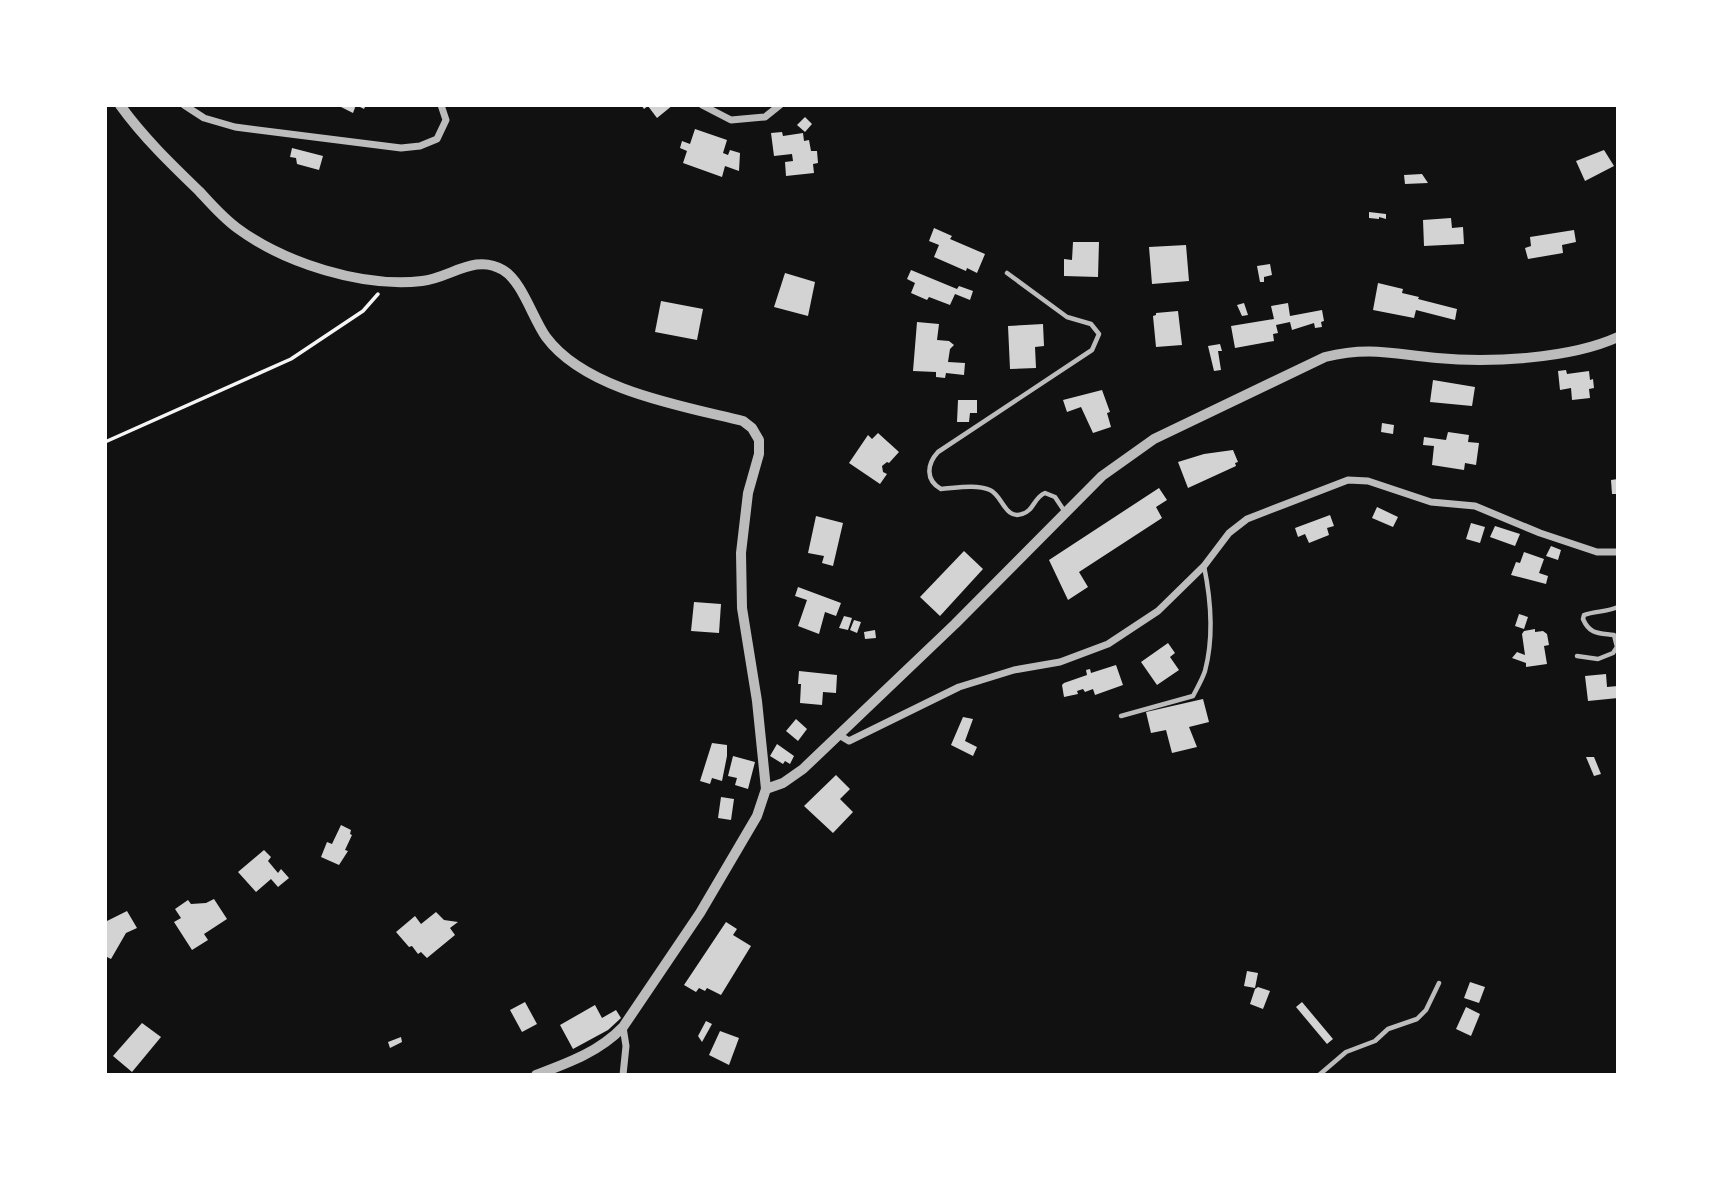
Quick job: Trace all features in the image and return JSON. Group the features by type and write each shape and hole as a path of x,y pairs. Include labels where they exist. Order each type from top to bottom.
{"street":[{"path":"120,105 169,162 234,227 278,253 349,276 387,283 425,281 480,264 504,270 513,279 546,337 562,355 616,386 743,421 752,428 759,440 759,454 748,493 741,553 742,608 757,701 766,789 762,804 700,913 623,1027 610,1040 580,1058 536,1075"},
{"path":"184,105 204,118 235,127 401,148 421,146 437,139 446,120 441,105"},
{"path":"702,105 732,120 765,117 780,105"},
{"path":"766,789 783,783 803,769 1102,476 1154,439 1325,357 1370,349 1439,358 1518,359 1602,344 1618,337"},
{"path":"839,735 849,741 959,687 1014,670 1060,662 1108,644 1158,611 1203,566 1229,533 1247,519 1348,480 1368,481 1431,502 1475,506 1540,533 1597,552 1618,552"},
{"path":"623,1027 626,1046 623,1075"}],"lane":[{"path":"1007,272 1067,317 1091,324 1098,334 1097,342 1092,350 938,452 931,460 930,478 941,489 971,488 992,491 999,497 1007,512 1020,515 1030,509 1041,494 1050,494 1066,513"},
{"path":"1121,716 1193,696 1205,672 1210,639 1210,597 1203,566"},
{"path":"1577,656 1598,659 1609,657 1613,653 1617,647 1614,635 1598,635 1591,631 1583,619 1584,615 1589,613 1618,607"},
{"path":"1319,1075 1346,1052 1375,1041 1388,1029 1417,1019 1426,1010 1439,982"}],"path":[{"path":"105,442 267,371 310,348 363,311 387,283"}],"building":[{"path":"337,105 356,105 353,113"},
{"path":"641,105 673,105 657,118 648,106 644,109"},
{"path":"805,117 812,124 805,132 797,125"},
{"path":"695,129 727,140 723,153 728,155 730,150 740,153 739,171 725,166 722,177 683,163 687,151 680,148 682,141 690,144"},
{"path":"782,132 783,136 803,133 804,141 809,140 811,151 817,151 818,163 813,164 814,173 786,176 785,162 793,161 792,154 774,156 771,133"},
{"path":"292,148 323,156 319,170 297,164 296,158 290,157"},
{"path":"1604,150 1614,166 1585,181 1576,161"},
{"path":"1422,174 1428,183 1405,184 1404,175"},
{"path":"1369,212 1386,214 1386,219 1369,218"},
{"path":"1451,218 1452,228 1463,227 1464,244 1424,246 1423,220"},
{"path":"934,228 952,236 950,239 985,254 977,273 934,257 939,245 929,241"},
{"path":"1574,230 1576,242 1562,245 1563,253 1528,259 1525,248 1531,246 1530,237"},
{"path":"1073,242 1099,242 1098,277 1064,276 1064,259 1072,260"},
{"path":"1186,245 1189,281 1152,284 1149,247"},
{"path":"1270,264 1272,275 1264,277 1264,282 1260,282 1257,266"},
{"path":"911,270 957,289 959,286 973,291 970,300 955,294 950,305 911,293 915,283 907,279"},
{"path":"785,273 815,282 808,316 774,307"},
{"path":"1378,283 1403,289 1402,293 1419,297 1418,299 1457,309 1455,320 1416,310 1414,318 1373,310"},
{"path":"661,301 703,309 697,340 655,332"},
{"path":"1244,303 1248,315 1242,316 1237,305"},
{"path":"1288,303 1290,316 1322,310 1322,327 1315,328 1314,323 1292,330 1290,322 1276,325 1278,333 1273,334 1274,341 1235,348 1231,326 1274,319 1271,306"},
{"path":"1178,311 1182,345 1156,347 1153,316 1156,313"},
{"path":"917,322 939,324 937,340 949,341 954,345 950,349 948,362 965,363 964,375 946,373 945,378 936,377 936,372 913,371"},
{"path":"1043,324 1044,346 1035,347 1036,368 1010,369 1008,326"},
{"path":"1220,344 1222,351 1218,351 1221,370 1214,371 1208,346"},
{"path":"1566,370 1567,374 1589,371 1594,388 1589,389 1590,398 1572,400 1571,388 1560,390 1558,371"},
{"path":"1433,380 1475,387 1472,406 1430,402"},
{"path":"1102,390 1110,412 1107,413 1111,427 1093,433 1081,407 1067,412 1063,400"},
{"path":"958,400 977,400 977,413 970,413 969,422 957,422"},
{"path":"1382,423 1394,425 1393,434 1381,432"},
{"path":"1448,432 1469,435 1468,442 1479,443 1476,465 1465,463 1464,470 1432,465 1434,446 1423,445 1424,437 1446,440"},
{"path":"878,433 899,452 889,463 882,466 883,472 887,474 880,484 849,463 868,435 872,439"},
{"path":"1233,450 1238,462 1235,463 1236,466 1188,488 1178,462 1204,454"},
{"path":"1618,479 1618,494 1612,494 1611,480"},
{"path":"1159,488 1167,500 1156,507 1162,518 1079,572 1088,587 1068,600 1049,560"},
{"path":"1377,507 1398,517 1393,527 1372,518"},
{"path":"1330,515 1334,526 1327,528 1329,535 1309,543 1305,534 1298,537 1295,528"},
{"path":"816,516 843,523 833,566 822,563 824,556 808,553"},
{"path":"1471,523 1485,527 1480,543 1466,539"},
{"path":"1495,526 1520,534 1515,546 1490,537"},
{"path":"1551,546 1561,550 1558,560 1546,556"},
{"path":"964,551 983,569 940,616 920,597"},
{"path":"1524,552 1544,559 1539,573 1548,576 1546,584 1511,575"},
{"path":"798,587 841,603 836,616 825,612 819,634 798,626 807,600 795,596"},
{"path":"694,602 721,604 719,633 691,631"},
{"path":"1519,614 1528,617 1524,629 1515,626"},
{"path":"844,616 852,618 848,630 839,628"},
{"path":"854,620 861,622 857,633 850,630"},
{"path":"1535,629 1535,632 1543,631 1547,634 1549,645 1544,646 1547,664 1526,667 1526,663 1512,658 1517,652 1525,655 1522,634"},
{"path":"875,630 876,638 865,639 864,632"},
{"path":"1168,643 1175,653 1170,657 1179,670 1157,685 1141,662"},
{"path":"1116,665 1123,685 1095,695 1093,689 1085,692 1083,689 1077,691 1078,694 1064,697 1064,683 1087,675 1086,670 1090,669 1091,673"},
{"path":"799,671 837,675 836,693 823,692 822,705 800,703"},
{"path":"1606,674 1607,687 1618,686 1618,698 1588,701 1585,676"},
{"path":"1203,699 1209,722 1189,727 1197,747 1172,753 1166,730 1151,733 1146,712"},
{"path":"963,717 973,719 965,741 977,747 973,756 951,745"},
{"path":"796,719 807,729 798,741 786,731"},
{"path":"712,743 727,745 727,756 722,781 712,778 710,784 700,781"},
{"path":"777,744 794,756 790,764 785,761 783,764 770,756"},
{"path":"733,756 755,762 748,789 735,785 737,778 728,776"},
{"path":"1586,757 1594,757 1601,774 1594,776"},
{"path":"836,775 850,789 840,799 853,812 833,833 804,806"},
{"path":"721,797 734,799 731,820 718,818"},
{"path":"341,825 351,830 352,835 345,850 348,851 339,865 321,857 327,842 332,844"},
{"path":"264,850 271,857 268,861 278,873 281,869 289,878 278,887 271,879 256,892 238,872"},
{"path":"214,899 227,919 204,934 208,940 192,950 174,922 181,918 175,909 188,900 191,904 206,903"},
{"path":"127,911 137,928 126,933 111,959 105,956 105,922"},
{"path":"436,912 444,920 458,922 450,928 455,935 427,958 421,952 418,954 412,946 409,947 396,932 415,916 421,924"},
{"path":"726,922 737,929 733,935 751,946 721,995 707,988 705,991 699,988 696,992 684,985"},
{"path":"1247,971 1258,973 1255,988 1244,986"},
{"path":"1470,982 1485,987 1479,1003 1464,998"},
{"path":"1258,987 1270,991 1263,1009 1250,1004"},
{"path":"525,1002 537,1024 522,1032 510,1010"},
{"path":"1302,1002 1333,1039 1327,1044 1296,1007"},
{"path":"595,1005 602,1018 616,1010 621,1018 608,1030 573,1049 560,1025"},
{"path":"1466,1007 1480,1014 1471,1036 1456,1029"},
{"path":"706,1021 712,1024 702,1042 698,1036"},
{"path":"142,1023 161,1037 132,1072 113,1056"},
{"path":"720,1031 739,1038 729,1065 709,1055"},
{"path":"401,1037 402,1042 390,1048 388,1042"}]}
